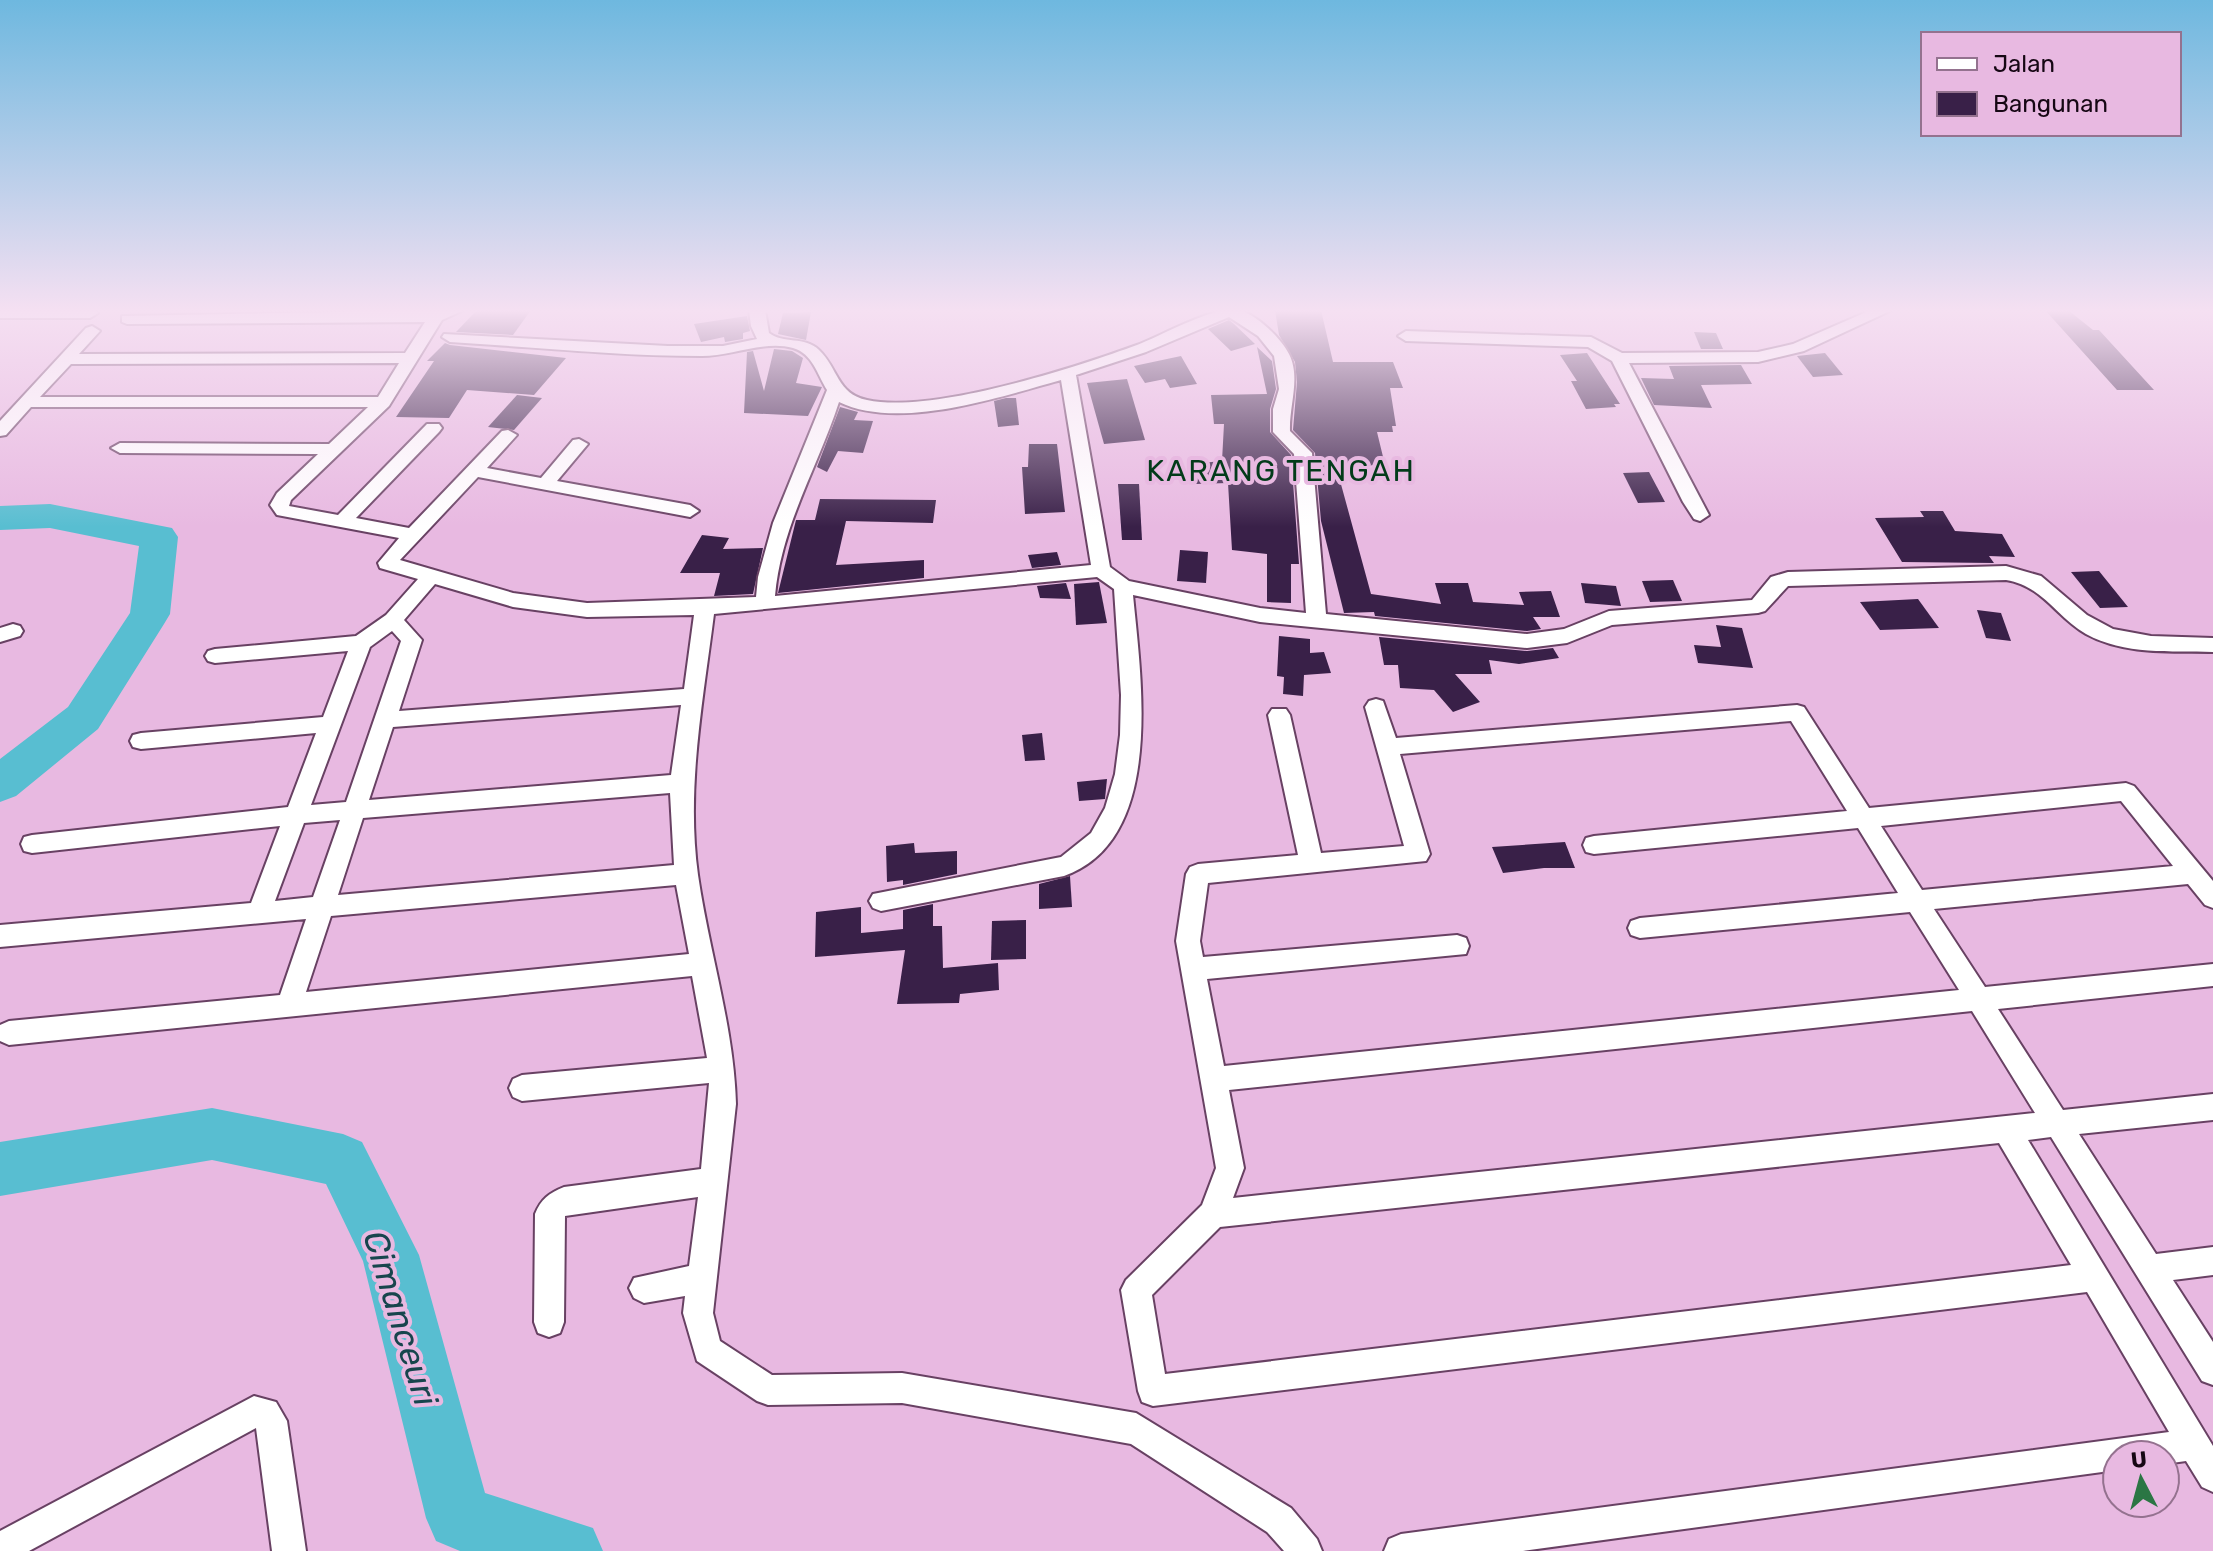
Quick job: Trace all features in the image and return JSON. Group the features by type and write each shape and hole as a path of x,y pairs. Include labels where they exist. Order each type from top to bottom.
{"street":[{"path":"2,426 44,382"},
{"path":"395,382 383,402 283,497 279,505 283,511 414,535"},
{"path":"830,382 834,391 851,402 901,407 948,401 1034,382"},
{"path":"1069,382 1101,570"},
{"path":"1285,382 1282,432 1303,453 1317,622"},
{"path":"1630,382 1650,414 1681,486 1700,515"},
{"path":"765,604 774,544 801,483 834,391"},
{"path":"26,402 383,402"},
{"path":"342,522 433,428"},
{"path":"508,435 387,563 429,578 513,600 587,610 765,604 1101,570 1123,586 1241,612 1317,622 1540,641 1567,636 1609,618 1758,606 1778,582 1788,579 2006,573 2041,582 2086,623 2109,635 2141,643 2213,645"},
{"path":"545,484 579,444"},
{"path":"120,448 333,449"},
{"path":"474,471 690,511"},
{"path":"215,656 361,643 393,620 429,578"},
{"path":"881,901 1055,869 1083,855 1105,829 1120,802 1130,732 1123,586"},
{"path":"705,608 681,783 686,874 722,1069 723,1104 698,1313 708,1350 768,1390 902,1388 1136,1429 1279,1520 1305,1551"},
{"path":"289,1004 412,640 393,620"},
{"path":"260,910 361,643"},
{"path":"384,720 693,696"},
{"path":"1376,707 1418,854 1198,874 1188,941 1230,1168 1213,1214 1136,1290 1153,1391 2094,1277"},
{"path":"1387,747 1797,713 2213,1370"},
{"path":"1279,715 1312,864"},
{"path":"141,741 331,724"},
{"path":"32,844 296,815 681,783"},
{"path":"1594,845 2126,792 2213,898"},
{"path":"0,936 260,910 321,908 686,874"},
{"path":"1640,928 2193,874"},
{"path":"1193,969 1457,946"},
{"path":"9,1033 702,964"},
{"path":"1214,1079 2213,975"},
{"path":"522,1088 722,1069"},
{"path":"1213,1214 2213,1107"},
{"path":"2006,1129 2213,1476"},
{"path":"549,1322 549,1214 555,1206 564,1201 714,1181"},
{"path":"2149,1269 2213,1261"},
{"path":"644,1288 702,1279"},
{"path":"0,1549 254,1412 265,1413 271,1421 289,1551"},
{"path":"1401,1551 2194,1444"}],"building":[{"path":"419,382 545,382 534,395 467,390 449,418 396,417"},
{"path":"746,382 762,382 764,391 766,382 796,382 822,387 808,416 744,413"},
{"path":"1128,382 1145,440 1104,444 1087,383"},
{"path":"1167,382 1197,384 1170,388"},
{"path":"1265,382 1275,382 1270,432 1291,455 1299,564 1291,564 1291,603 1267,602 1267,554 1232,550 1228,483 1195,484 1191,464 1222,461 1224,424 1214,424 1211,395 1267,394"},
{"path":"1297,382 1401,382 1403,388 1390,388 1396,426 1392,426 1393,432 1377,432 1385,465 1336,466 1371,594 1441,604 1435,583 1468,583 1473,602 1524,605 1519,592 1551,591 1560,617 1533,617 1541,629 1527,631 1375,616 1374,612 1344,613 1321,521 1315,453 1293,430"},
{"path":"1572,382 1606,382 1620,404 1614,404 1616,407 1586,409"},
{"path":"1643,382 1752,384 1701,385 1712,408 1654,405"},
{"path":"2110,382 2147,382 2154,390 2117,390"},
{"path":"517,395 542,398 514,430 488,427"},
{"path":"1016,398 1019,425 998,427 994,401"},
{"path":"840,407 858,412 854,420 873,421 863,453 838,451 827,472 817,467"},
{"path":"1029,444 1057,444 1065,512 1025,514 1022,467 1028,467"},
{"path":"1649,472 1665,502 1638,503 1623,473"},
{"path":"1118,484 1139,484 1142,540 1122,540"},
{"path":"820,499 936,500 933,523 846,521 836,565 924,560 924,578 778,593 796,520 815,520"},
{"path":"1920,511 1943,511 1955,531 2002,534 2015,557 1989,556 1994,563 1902,562 1875,518 1924,517"},
{"path":"702,535 729,538 723,549 763,548 753,594 714,596 720,573 680,573"},
{"path":"1180,550 1208,552 1206,583 1177,581"},
{"path":"1057,552 1061,565 1032,568 1028,555"},
{"path":"2099,571 2128,607 2100,608 2071,572"},
{"path":"1673,580 1682,601 1650,602 1642,581"},
{"path":"1099,582 1107,623 1076,625 1074,584"},
{"path":"1066,583 1071,599 1040,598 1037,586"},
{"path":"1581,583 1616,586 1621,606 1585,603"},
{"path":"1918,599 1939,628 1880,630 1860,602"},
{"path":"1977,610 2001,613 2011,641 1986,638"},
{"path":"1716,625 1742,628 1753,668 1698,663 1694,645 1721,647"},
{"path":"1279,636 1310,639 1310,653 1324,652 1331,673 1304,675 1303,696 1283,694 1284,677 1277,676"},
{"path":"1379,637 1527,651 1553,648 1559,658 1519,664 1489,660 1492,674 1455,674 1480,702 1453,712 1434,690 1400,688 1398,665 1384,665"},
{"path":"1042,733 1045,760 1025,761 1022,735"},
{"path":"1107,779 1105,799 1079,801 1077,782"},
{"path":"1565,842 1575,868 1503,873 1492,847"},
{"path":"914,843 915,853 957,851 957,874 903,885 903,880 887,882 886,846"},
{"path":"1070,876 1072,907 1039,909 1039,884"},
{"path":"933,904 933,926 942,926 943,968 998,963 999,990 960,994 959,1003 897,1004 905,950 815,957 816,912 861,907 861,933 903,929 903,910"},
{"path":"1026,920 1026,959 991,960 992,921"}],"waterway":[{"name":"Cimanceuri","path":"0,518 50,516 159,537 150,614 83,718 0,784"},
{"name":"Cimanceuri","path":"0,1169 212,1134 343,1161 390,1255 459,1518 570,1551"}],"district":[{"name":"KARANG TENGAH","path":"1281,471"}]}
